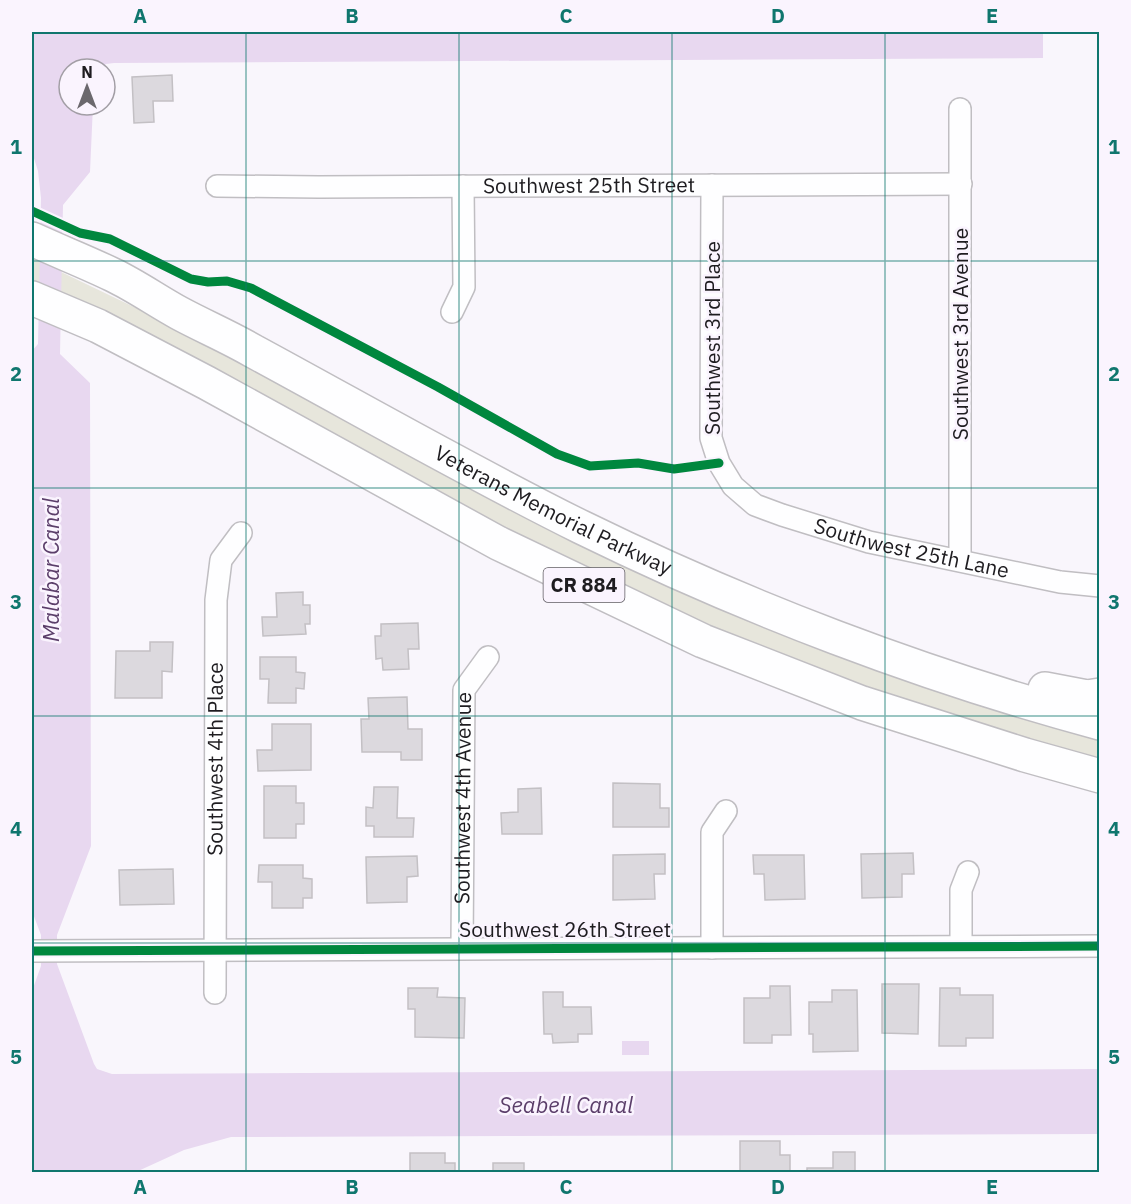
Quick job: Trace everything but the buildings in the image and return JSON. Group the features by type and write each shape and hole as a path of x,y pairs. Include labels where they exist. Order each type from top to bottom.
{"highway":[{"name":"Veterans Memorial Parkway","path":"32,239 114,276 468,468 582,527 759,606 891,657 1006,698 1100,723"},
{"name":"CR 884","path":"32,298 98,326 207,383 498,543 703,641 862,703 1025,755 1100,776"},
{"path":"582,527 675,552 912,647 1038,688 1087,698 1100,695"}],"street":[{"name":"Southwest 3rd Avenue","path":"960,109 960,559"},
{"name":"Southwest 25th Street","path":"217,186 961,184"},
{"name":"Southwest 3rd Place","path":"712,185 711,438 719,463 733,486"},
{"path":"452,312 464,287 463,186"},
{"name":"Southwest 25th Lane","path":"733,486 755,505 869,542 960,559 1060,582 1100,586"},
{"name":"Southwest 4th Place","path":"215,993 216,600 221,560 241,533"},
{"name":"Southwest 4th Avenue","path":"462,948 464,690 488,657"},
{"path":"712,948 712,832 726,811"},
{"path":"961,946 961,890 968,872"},
{"name":"Southwest 26th Street","path":"32,951 1100,946"}],"shaded area":[{"path":"32,258 159,319 653,578 762,625 873,668 985,706 1099,739 1099,760 972,723 846,680 767,649 610,580 533,542 159,341 32,280"}],"water":[{"path":"32,32 1043,32 1043,58 117,63 117,57 57,57 57,117 92,117 90,172 63,205 60,354 90,383 91,846 57,935 57,964 94,1064 97,1069 112,1074 1099,1069 1099,1134 231,1137 184,1150 136,1172 32,1172 32,991 41,966 41,935 32,911 32,351 38,344 41,198 38,171 32,152"},
{"path":"622,1041 649,1041 649,1055 622,1055"}],"cycle path":[{"path":"32,211 80,233 110,239 191,279 208,282 227,281 251,288 438,387 557,454 590,466 638,463 674,469 719,463"},
{"path":"32,951 1100,946"}],"water label":[{"name":"Malabar Canal","path":"51,570"},
{"name":"Seabell Canal","path":"566,1105"}]}
